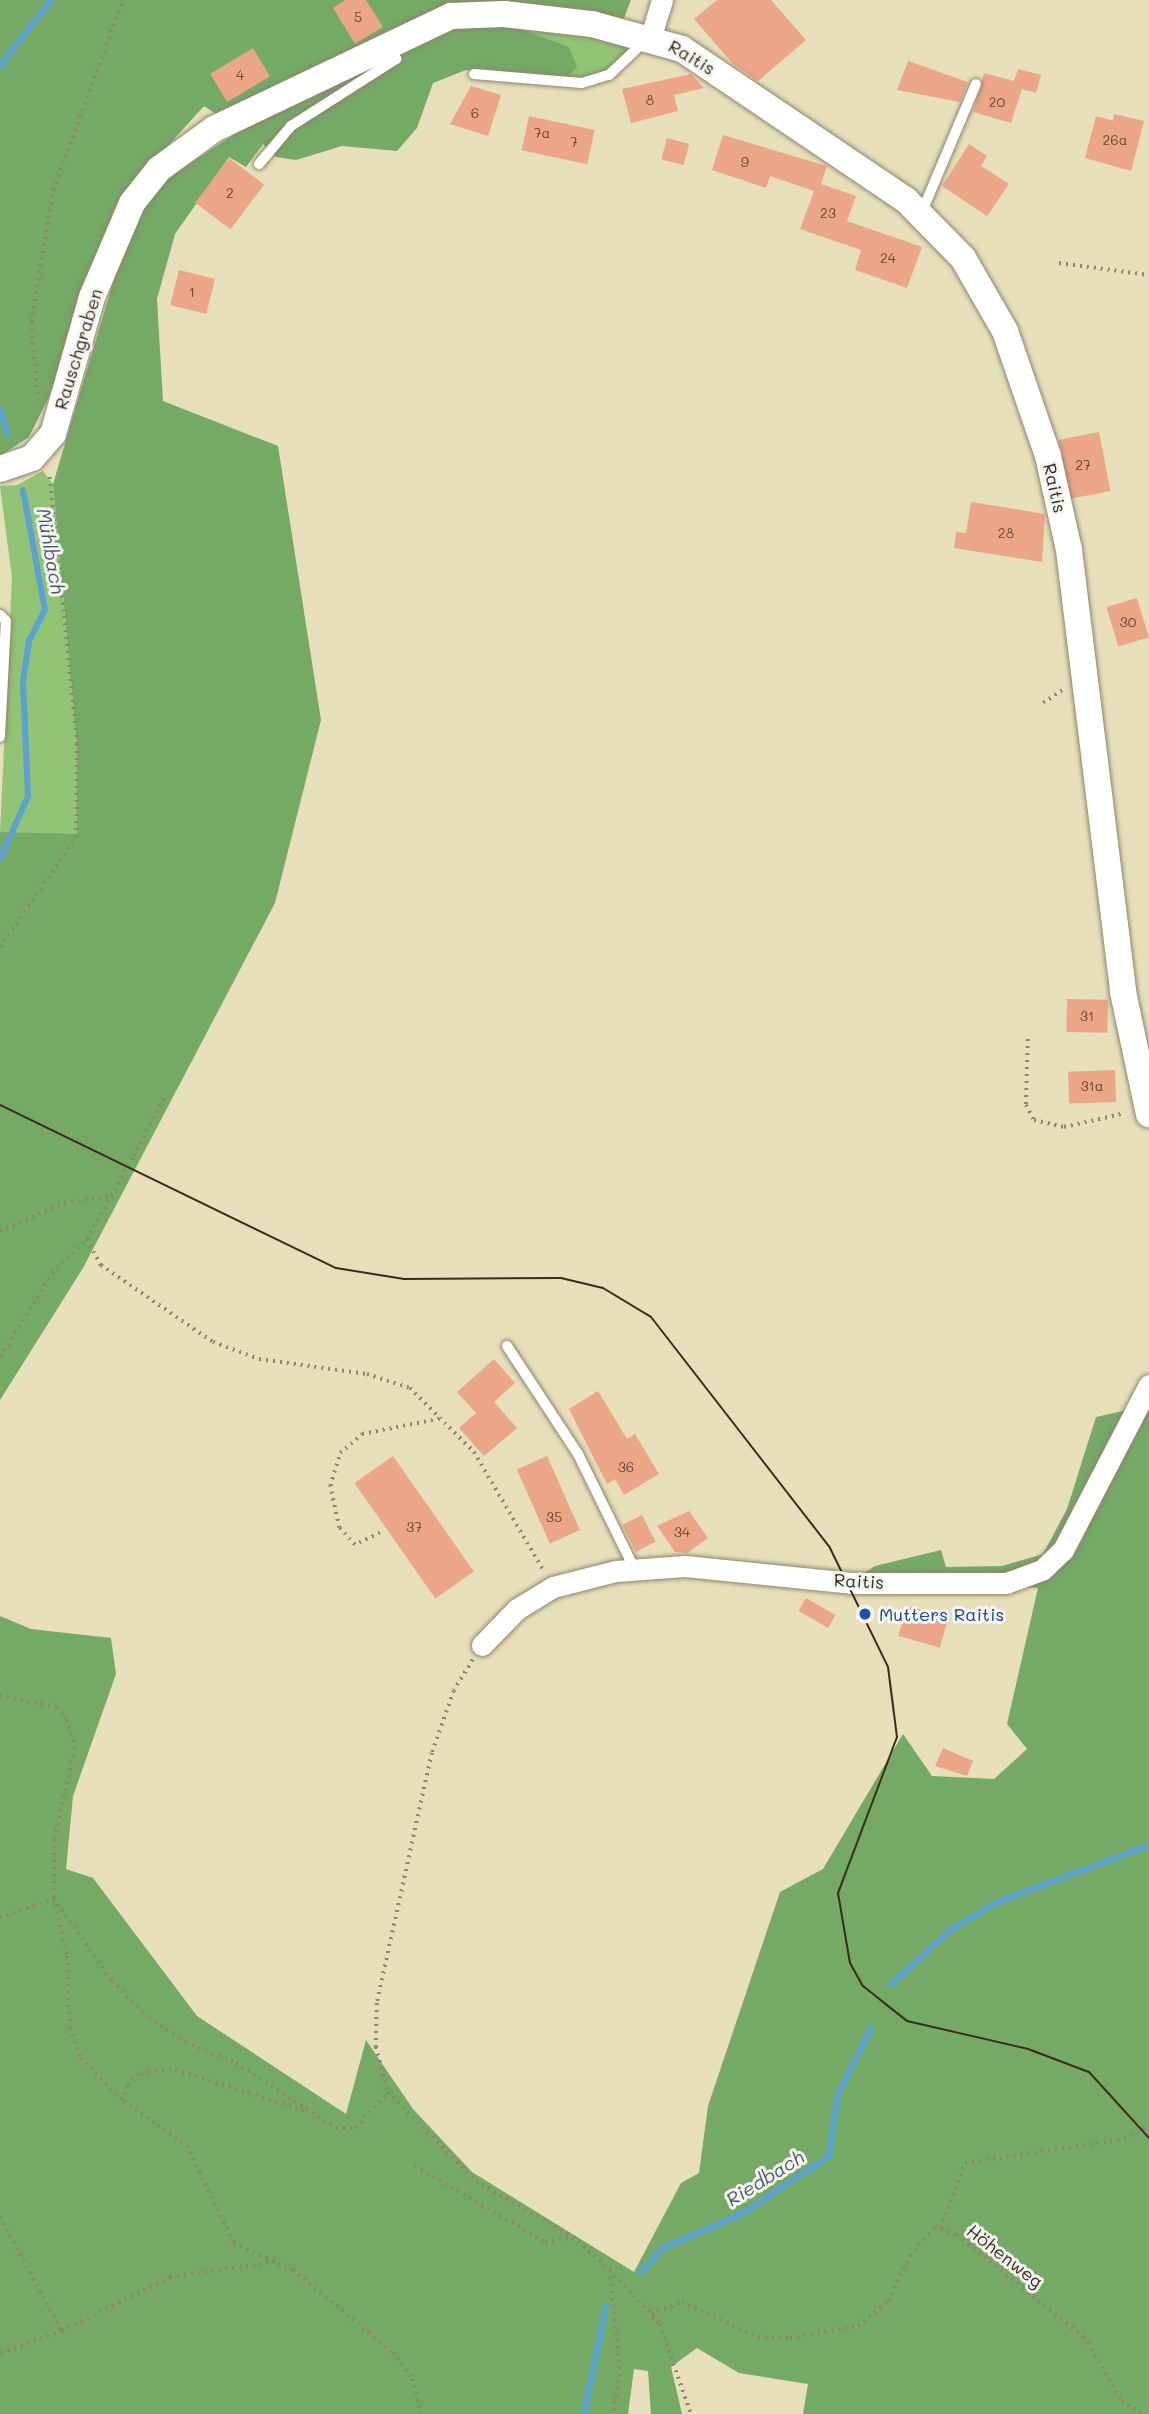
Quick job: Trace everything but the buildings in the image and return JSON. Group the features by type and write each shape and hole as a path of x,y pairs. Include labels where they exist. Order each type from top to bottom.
{"street":[{"name":"Raitis","path":"651,36 662,0"},
{"name":"Raitis","path":"132,203 159,169 214,129 428,22 480,14 651,36 692,55 921,214 987,294 1048,456 1069,550 1124,1001 1148,1111"},
{"name":"Rauschgraben","path":"46,447 92,297 132,203"},
{"path":"0,469 46,447"},
{"name":"Raitis","path":"482,1645 517,1609 553,1587 635,1570 685,1566 851,1584 1006,1583 1042,1570 1063,1550 1149,1385"}],"lane":[{"path":"474,74 582,83 609,75 651,36"},
{"path":"259,164 291,126 396,59 388,41"},
{"path":"921,214 976,84"},
{"path":"0,615 6,621 0,737"},
{"path":"507,1346 578,1454 635,1570"}],"path":[{"path":"39,410 31,322 53,190 123,0"},
{"path":"1059,263 1149,275"},
{"path":"0,947 76,837 77,744 46,447"},
{"path":"1028,1039 1026,1105 1034,1120 1063,1127 1148,1111"},
{"path":"0,1357 52,1273 88,1239 164,1097"},
{"path":"0,1231 64,1203 111,1196"},
{"path":"88,1239 101,1265 213,1342 267,1361 395,1381 443,1418 489,1473 553,1587"},
{"path":"380,1533 355,1545 338,1528 330,1486 340,1453 362,1434 443,1418"},
{"path":"482,1645 454,1691 432,1754 377,2003 376,2047 388,2092 476,2181 573,2237 610,2270 651,2314 691,2414"},
{"path":"0,1696 57,1707 68,1720 75,1748 55,1839 54,1898 68,1956 70,2028 81,2058 124,2101 187,2146 234,2243 277,2262 393,2353 413,2379 421,2414"},
{"path":"54,1898 112,1981 149,2018 236,2063 336,2129 355,2128 388,2092"},
{"path":"0,1918 54,1898"},
{"path":"124,2101 127,2086 139,2074 171,2069 309,2113"},
{"path":"940,2228 965,2163 1124,2139 1149,2126"},
{"path":"415,2166 545,2242 573,2237"},
{"path":"0,2217 62,2331"},
{"name":"Höhenweg","path":"651,2314 682,2302 758,2337 790,2338 858,2326 888,2301 910,2256 935,2226 1084,2337 1122,2401 1143,2414"},
{"path":"0,2354 62,2331 170,2277 277,2262"},
{"path":"610,2270 621,2374 613,2414"}],"green space":[{"path":"0,0 631,0 623,21 512,26 569,47 577,67 564,81 466,70 433,83 417,128 397,151 342,146 296,160 276,157 263,144 246,167 229,157 175,234 157,299 163,401 278,446 321,720 275,903 83,1268 0,1400 0,832 77,834 77,747 53,484 124,246 141,208 162,182 241,130 204,106 118,201 49,397 29,437 0,456"},
{"path":"623,21 627,52 604,72 564,81 511,26"},
{"path":"43,471 53,484 77,747 77,835 0,832 12,578 0,486 17,485"},
{"path":"1149,1405 1149,2414 803,2414 808,2384 739,2373 697,2348 671,2367 682,2414 651,2414 648,2371 634,2369 628,2414 0,2414 0,1616 31,1629 111,1638 116,1674 73,1796 66,1869 93,1878 197,2016 346,2114 366,2040 413,2109 472,2172 634,2272 681,2183 699,2173 708,2106 780,1892 823,1869 903,1734 932,1776 994,1779 1027,1749 1007,1724 1038,1588 860,1576 875,1566 941,1550 946,1567 1002,1566 1043,1554 1067,1509 1096,1417"}],"waterway":[{"name":"Mühlbach","path":"0,66 51,0"},
{"name":"Mühlbach","path":"0,409 7,434"},
{"name":"Mühlbach","path":"0,859 28,796 23,681 29,641 45,610 23,490"},
{"name":"Riedbach","path":"891,1985 949,1931 995,1903 1149,1845"},
{"name":"Riedbach","path":"640,2273 663,2248 742,2214 829,2156 838,2094 871,2029"},
{"name":"Riedbach","path":"584,2414 606,2306"}],"tram line":[{"path":"0,1105 336,1268 404,1279 561,1278 603,1288 651,1317 830,1548 888,1667 897,1737 838,1893 850,1963 863,1986 907,2021 1028,2049 1089,2072 1149,2138"}],"place":[{"name":"Mutters Raitis","path":"865,1614"}]}
